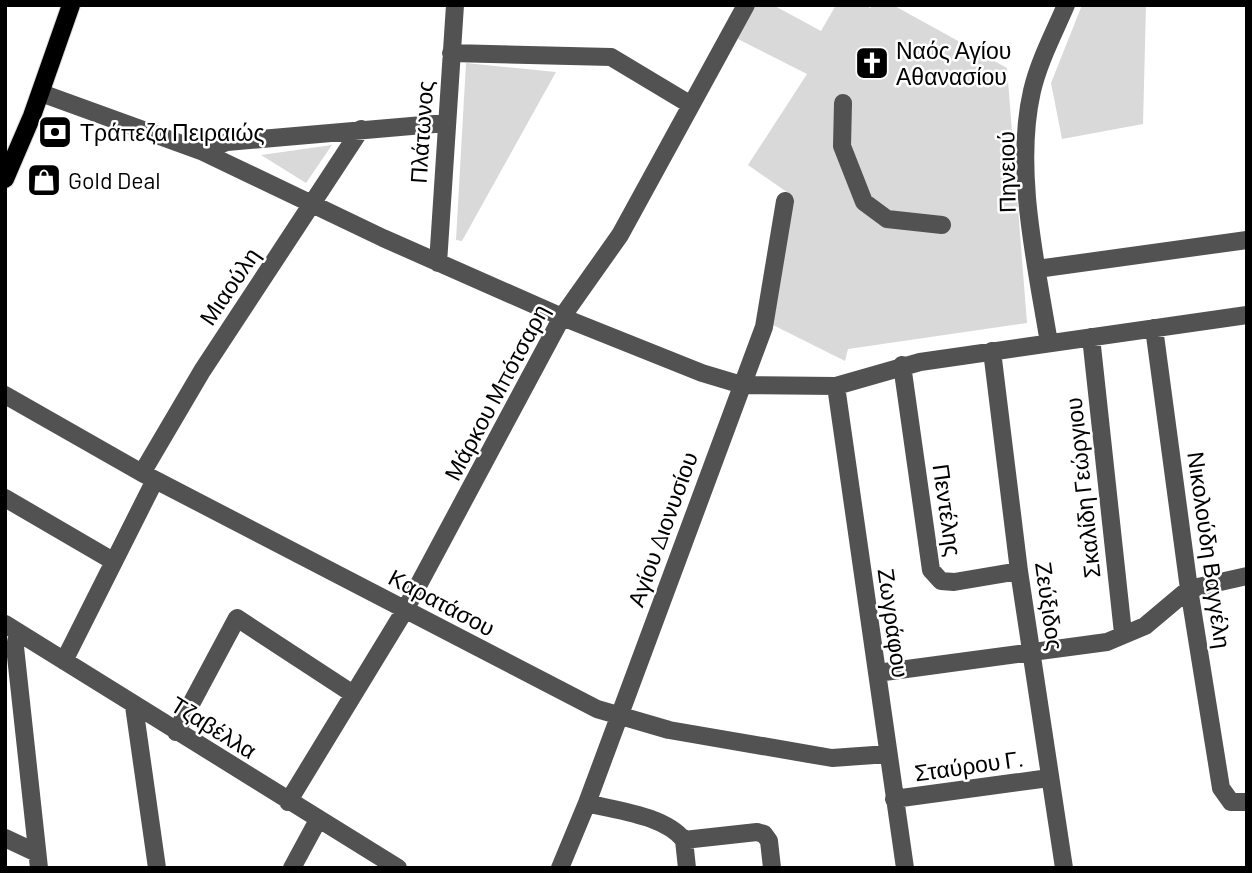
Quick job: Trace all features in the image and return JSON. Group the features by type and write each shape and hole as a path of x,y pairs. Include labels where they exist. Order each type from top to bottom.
{"main road":[{"path":"5,179 41,93 71,5"}],"street":[{"name":"Πλάτωνος","path":"438,263 455,5"},
{"name":"Μάρκου Μπότσαρη","path":"288,802 405,611 562,317 620,235 746,5"},
{"name":"Πηνειού","path":"1049,342 1026,184 1031,94 1066,5"},
{"path":"451,53 611,57 691,105"},
{"path":"41,93 201,151 438,263 562,317 702,373 742,385 836,386 902,365 1247,315"},
{"path":"843,103 842,146 864,202 887,219 942,225"},
{"path":"201,151 227,142 446,123"},
{"name":"Μιαούλη","path":"64,661 106,582 149,477 202,372 361,129"},
{"name":"Αγίου Διονυσίου","path":"560,868 587,803 767,319 766,306 785,201"},
{"path":"1037,269 1247,240"},
{"name":"Νικολούδη Βαγγέλη","path":"1154,328 1189,589 1221,788 1231,802 1247,802"},
{"name":"Σκαλίδη Γεώργιου","path":"1091,337 1123,633"},
{"name":"Ζεύξιδος","path":"992,351 1019,571 1064,868"},
{"name":"Πεντέλης","path":"902,365 931,570 941,581 954,582 1019,571"},
{"name":"Ζωγράφου","path":"836,386 905,868"},
{"name":"Καρατάσου","path":"5,395 149,477 575,699 619,718 669,730 832,758 888,754"},
{"path":"5,498 113,561"},
{"path":"877,673 1107,642 1145,626 1189,589 1247,576"},
{"path":"176,732 237,618 353,694"},
{"path":"11,628 38,861"},
{"name":"Τζαβέλλα","path":"11,628 398,868"},
{"path":"134,706 157,868"},
{"name":"Σταύρου Γ.","path":"894,799 1049,778"},
{"path":"587,803 661,823 677,832 684,840 687,868"},
{"path":"292,868 318,820"},
{"path":"684,840 764,834 768,841 772,868"},
{"path":"5,838 38,861"},
{"path":"366,850 368,868"}],"shaded area":[{"path":"756,5 773,5 821,31 836,5 865,5 870,8 873,5 893,5 1007,68 1027,323 848,349 845,361 773,325 794,197 748,165 807,74 736,38"},
{"path":"1082,5 1146,5 1143,124 1062,139 1051,83"},
{"path":"466,63 556,72 462,241 456,240"},
{"path":"332,145 306,183 261,155"}],"place":[{"name":"Ναός Αγίου Αθανασίου","path":"872,63"},
{"name":"Τράπεζα Πειραιώς","path":"55,132"},
{"name":"Gold Deal","path":"44,180"}]}
